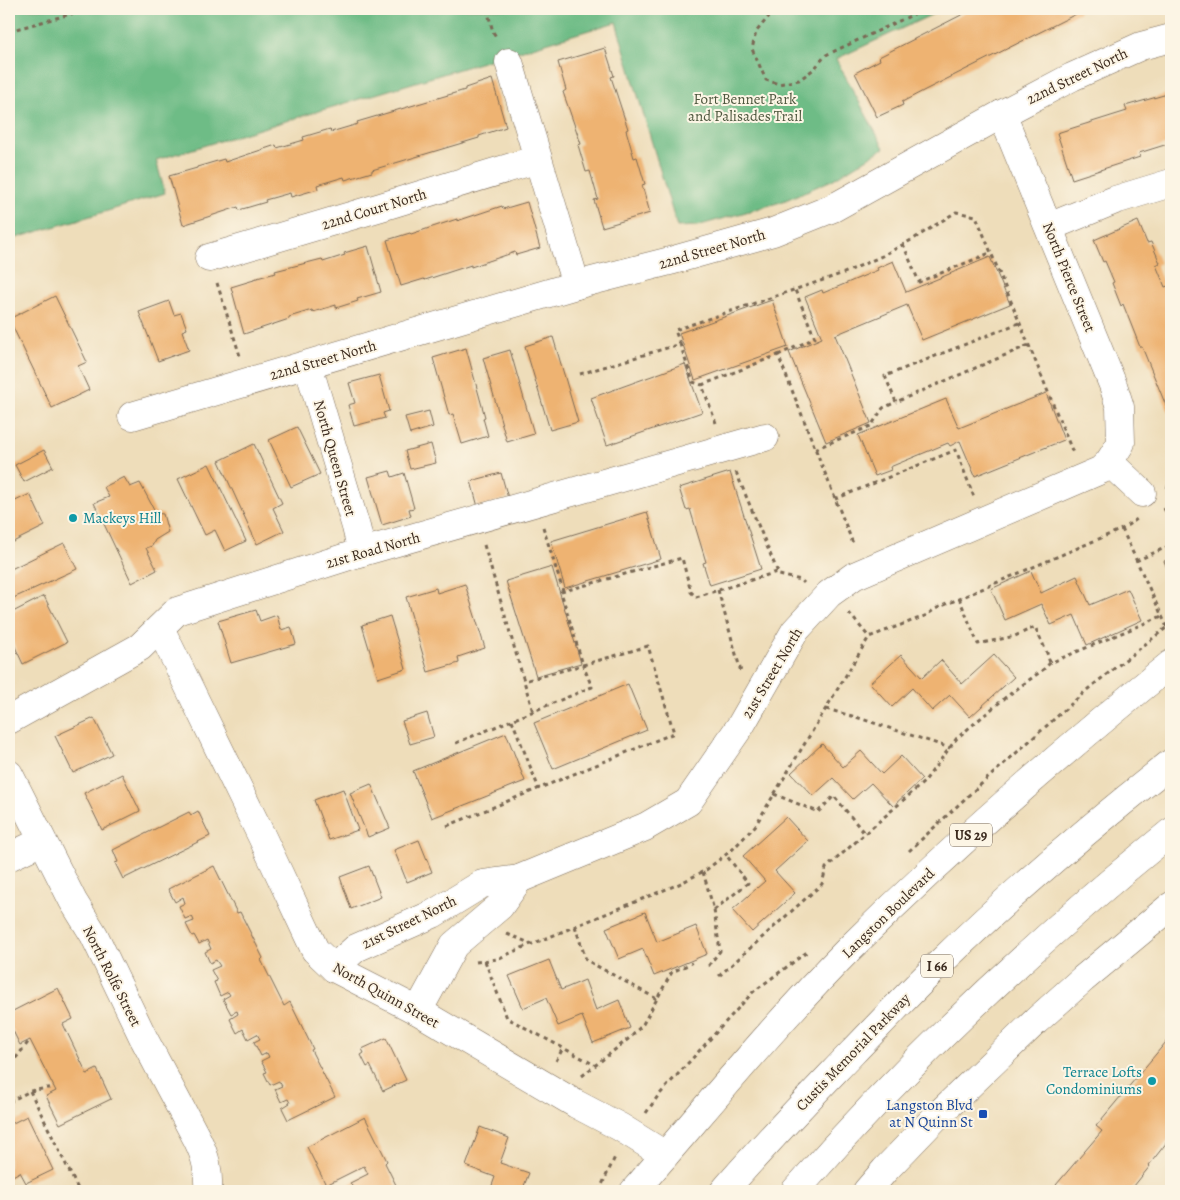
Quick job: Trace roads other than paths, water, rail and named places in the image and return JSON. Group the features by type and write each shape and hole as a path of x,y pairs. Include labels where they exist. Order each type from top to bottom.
{"main road":[{"name":"22nd Street North","path":"132,416 576,285 773,232 833,208 1072,77 1141,46 1171,38"},
{"path":"509,62 576,285"},
{"name":"North Pierce Street","path":"1002,114 1113,385 1120,407 1115,453"},
{"name":"22nd Court North","path":"209,258 381,208 538,159"},
{"path":"1049,228 1115,200 1169,189"},
{"name":"North Queen Street","path":"308,365 362,552"},
{"name":"21st Road North","path":"9,720 140,647 177,611 362,552 765,437"},
{"path":"1115,453 1153,502"},
{"name":"21st Street North","path":"334,968 356,948 433,914 482,884 519,879 646,828 688,802 741,725 796,631 829,594 854,576 1101,470 1115,453"},
{"name":"North Quinn Street","path":"160,628 262,837 314,950 334,968 418,1011 665,1155"},
{"name":"Langston Boulevard","path":"634,1191 723,1086 847,951 913,887 1050,763 1171,664"},
{"name":"Custis Memorial Parkway","path":"724,1191 808,1099 940,964 1078,838 1171,763"},
{"name":"North Rolfe Street","path":"9,774 73,901 94,935 143,1037 197,1139 204,1154 208,1185"},
{"path":"795,1191 873,1106 1008,973 1072,915 1171,832"},
{"path":"9,857 42,841"},
{"path":"418,1011 454,945 500,906 519,879"},
{"path":"867,1191 937,1116 1036,1020 1171,906"}],"place":[{"name":"Mackeys Hill","path":"73,518"},
{"name":"Terrace Lofts Condominiums","path":"1152,1081"},
{"name":"Langston Blvd at N Quinn St","path":"983,1114"}],"park label":[{"name":"Fort Bennet Park and Palisades Trail","path":"745,108"}]}
